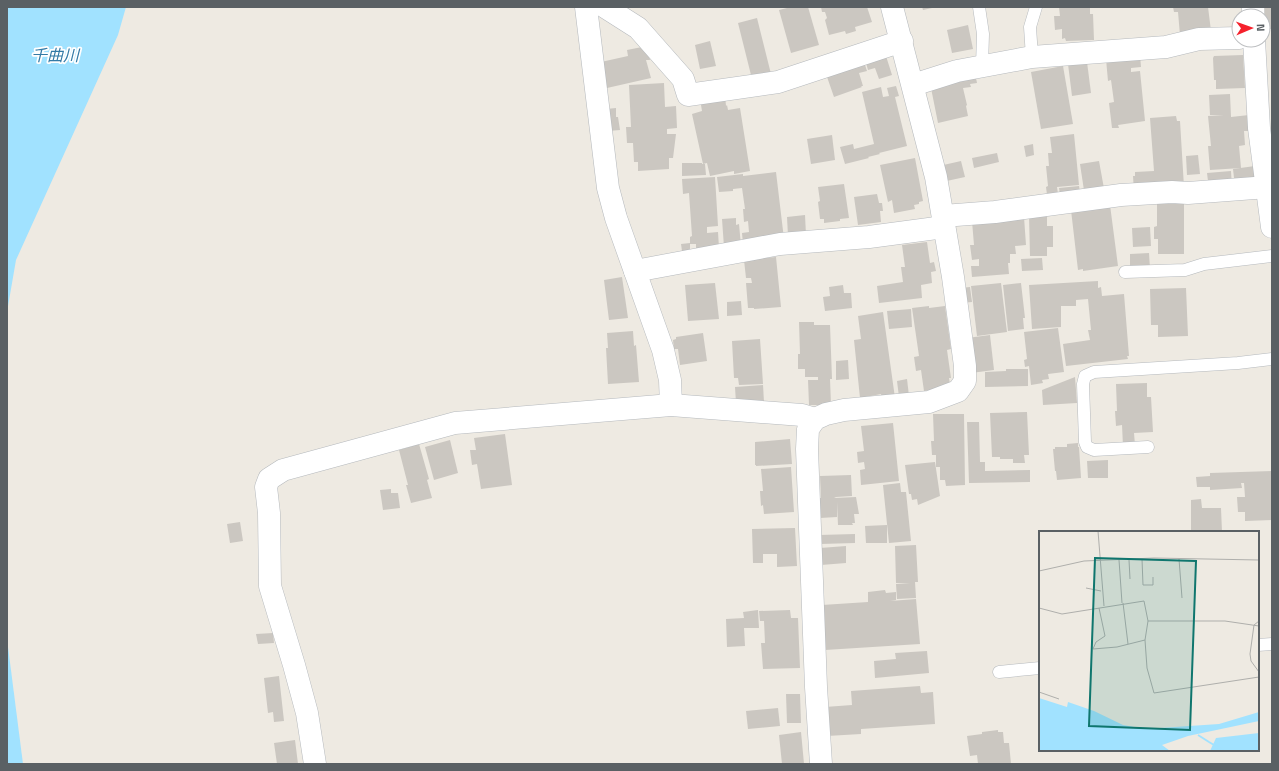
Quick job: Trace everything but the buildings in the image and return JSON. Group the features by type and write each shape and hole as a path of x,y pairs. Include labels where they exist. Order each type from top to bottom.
{"street":[{"path":"586,7 608,188 616,218 663,350 670,380 672,405"},
{"path":"605,7 638,28 683,79 688,95 778,82 902,42"},
{"path":"821,764 816,687 807,449 808,429 815,419 826,414 844,410 929,402 958,392 965,381 965,366 953,277 936,177 892,7"},
{"path":"913,85 957,71 1032,57 1166,47 1200,39 1231,38"},
{"path":"1254,48 1259,128 1268,187 1272,227"},
{"path":"635,272 780,244 868,236 995,212 1120,195 1172,192 1188,193 1268,187"},
{"path":"314,764 305,706 270,586 269,513 266,487 268,479 283,470 455,423 672,405 802,415 815,419"}],"lane":[{"path":"979,7 983,34 982,66"},
{"path":"1032,57 1030,27 1036,7"},
{"path":"1125,272 1185,270 1204,264 1272,256"},
{"path":"1148,447 1094,450 1087,447 1085,442 1083,392 1085,376 1094,372 1238,363 1272,359"},
{"path":"1259,645 1272,644"},
{"path":"999,672 1039,668"}],"water":[{"name":"千曲川","path":"7,7 126,7 118,35 16,260 7,312"},
{"path":"7,639 23,764 7,764"}]}
